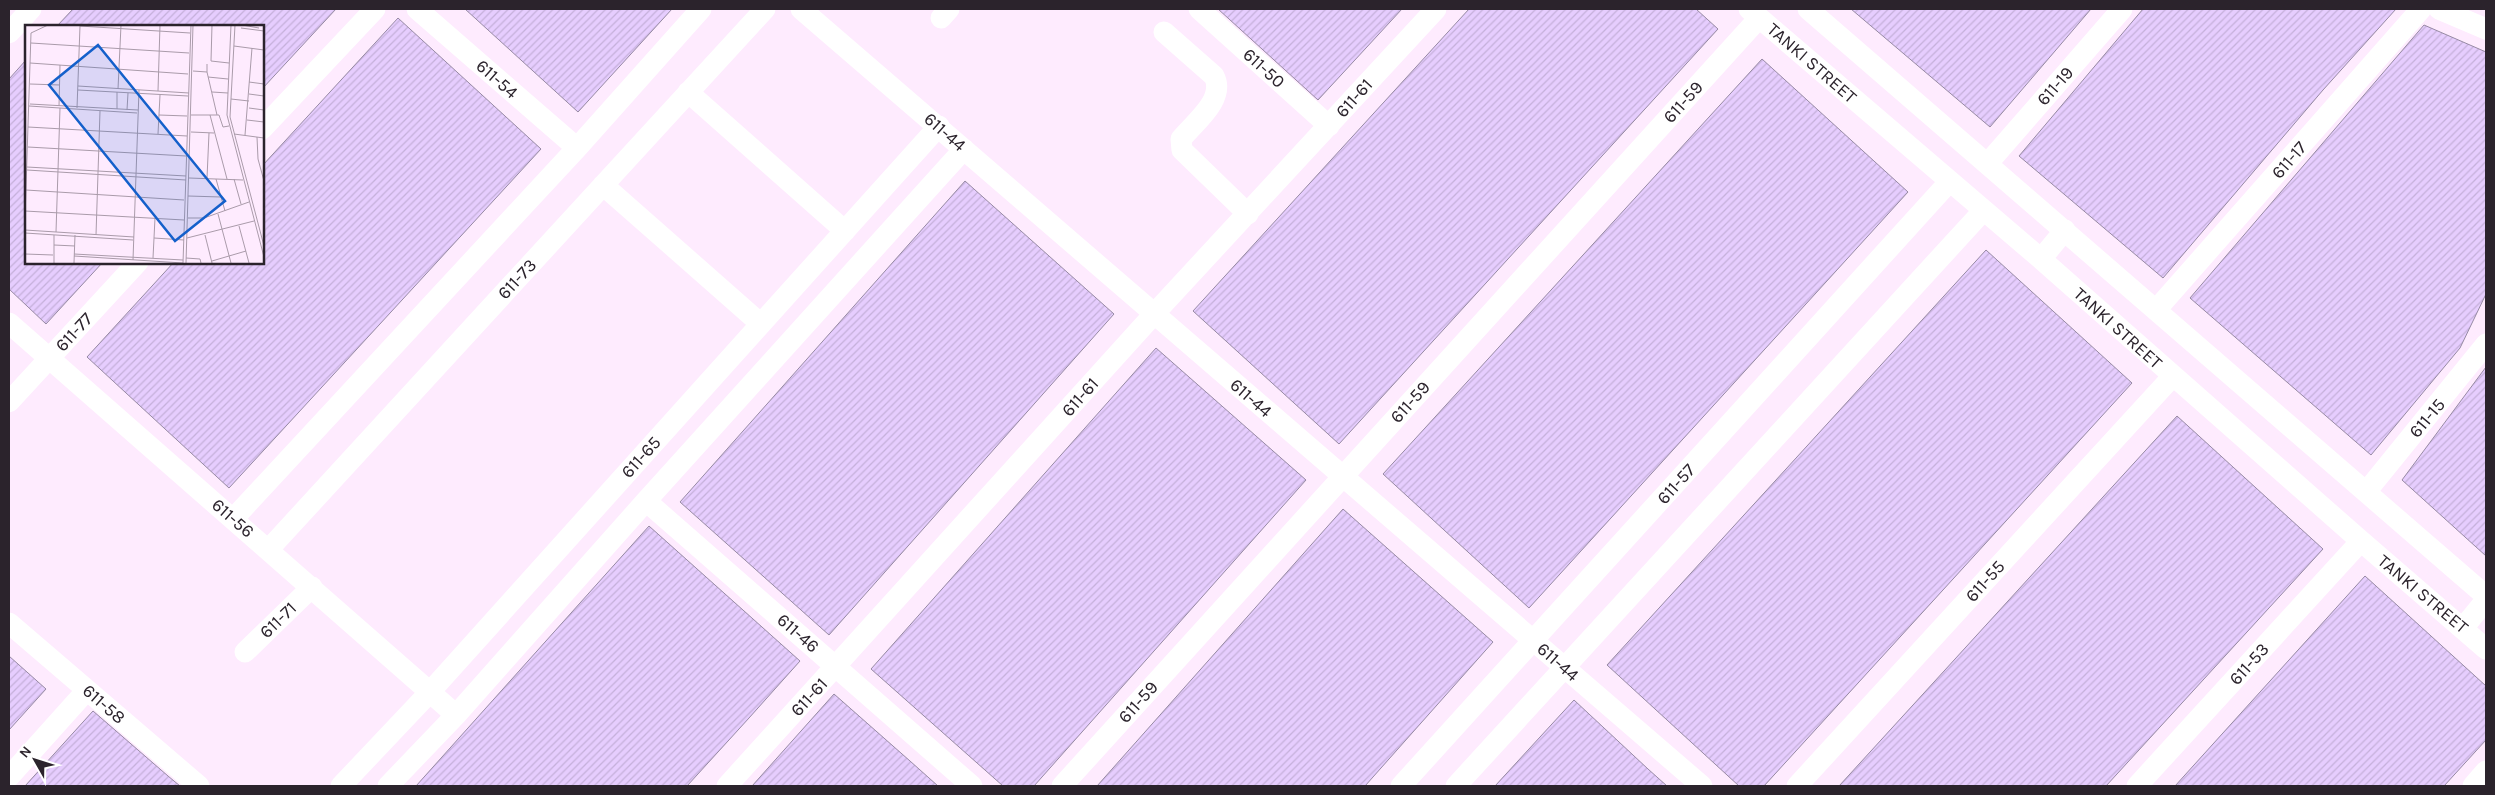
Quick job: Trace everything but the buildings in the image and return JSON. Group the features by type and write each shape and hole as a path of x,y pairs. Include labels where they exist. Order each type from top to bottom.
{"street":[{"path":"9,33 31,9"},
{"path":"264,127 375,9"},
{"name":"611-54","path":"418,9 577,148"},
{"path":"233,519 577,148 701,9"},
{"name":"611-73","path":"269,549 765,9"},
{"name":"611-44","path":"801,9 939,126 1154,314 1702,786"},
{"name":"611-50","path":"1199,9 1329,126"},
{"name":"611-61","path":"727,786 837,667 1154,314 1436,9"},
{"path":"1808,9 2486,596"},
{"name":"611-19","path":"1988,163 2122,9"},
{"name":"611-17","path":"2156,310 2421,9"},
{"path":"2438,9 2486,29"},
{"name":"TANKI STREET","path":"1754,14 1950,181 2361,542 2486,648"},
{"name":"611-59","path":"1062,786 1342,476 1754,14"},
{"path":"1164,32 1214,76 1218,85 1216,94 1209,106 1181,139 1182,150 1248,214"},
{"path":"688,92 845,231"},
{"name":"611-65","path":"340,786 429,693 939,126"},
{"name":"611-65","path":"388,786 456,716 646,501 964,149"},
{"name":"611-57","path":"1401,786 1950,181"},
{"path":"603,185 761,324"},
{"path":"1456,786 1983,211"},
{"path":"2041,260 2065,230"},
{"name":"611-77","path":"9,402 136,264"},
{"name":"611-56","path":"9,323 269,549 456,716"},
{"name":"611-15","path":"2366,492 2486,344"},
{"name":"611-55","path":"1797,786 2172,376"},
{"name":"611-46","path":"646,501 972,786"},
{"name":"611-53","path":"2138,786 2361,542"},
{"name":"611-71","path":"245,652 312,587"},
{"path":"2463,628 2486,600"},
{"name":"611-58","path":"9,623 199,786"},
{"path":"9,777 87,690"},
{"path":"2473,786 2486,771"}]}
